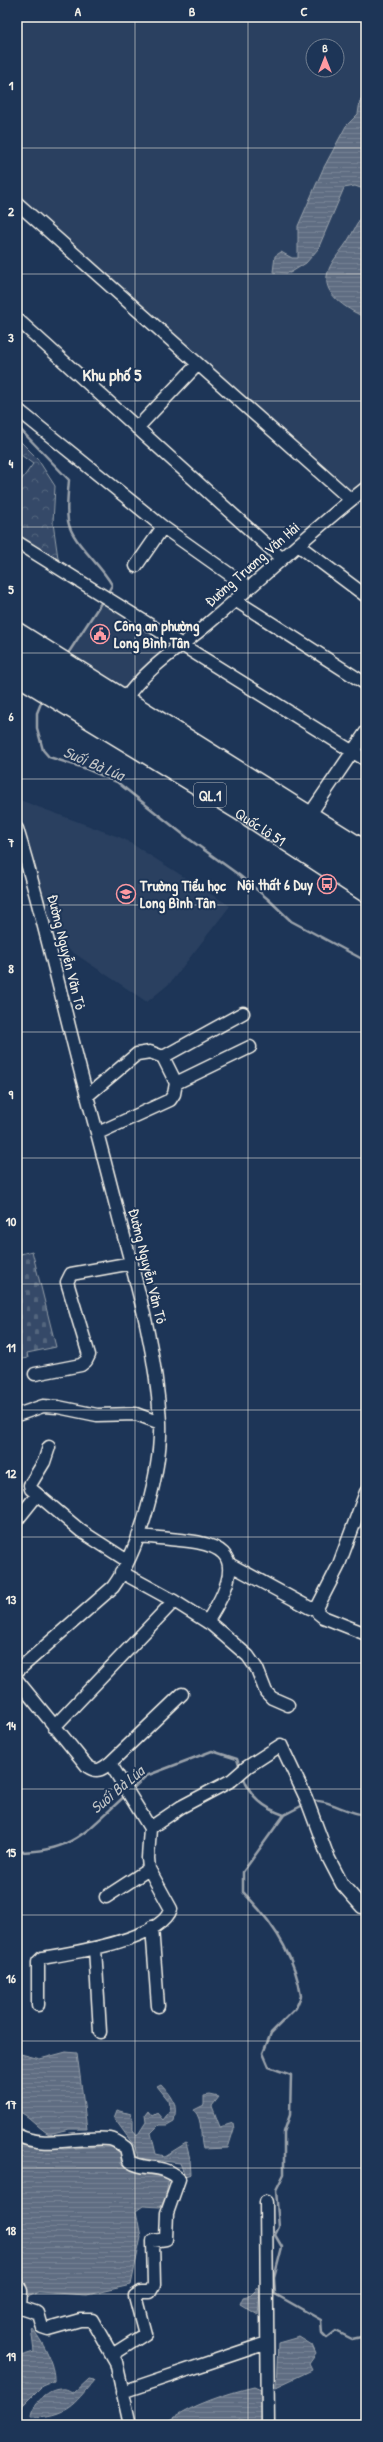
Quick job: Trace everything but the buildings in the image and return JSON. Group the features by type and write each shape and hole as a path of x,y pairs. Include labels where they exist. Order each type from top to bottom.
{"highway":[{"name":"QL.1","path":"17,645 42,669 62,681"},
{"name":"QL.1","path":"17,662 42,669"},
{"name":"Quốc lộ 51","path":"62,681 116,715 366,881"},
{"name":"Quốc lộ 51","path":"116,715 308,818 366,861"}],"main road":[{"name":"QL.1","path":"17,630 42,669 62,681"},
{"name":"QL.1","path":"17,677 42,669"},
{"name":"Quốc lộ 51","path":"62,681 116,715 237,811 366,895"},
{"name":"Quốc lộ 51","path":"308,818 366,848"}],"street":[{"path":"17,203 351,500"},
{"path":"17,319 282,558"},
{"path":"138,428 198,364"},
{"path":"17,409 163,527 249,588"},
{"name":"Đường Trương Văn Hải","path":"116,715 137,682 183,645 282,558 366,488"},
{"path":"136,566 163,527"},
{"path":"17,542 366,760"},
{"path":"298,545 366,596"},
{"path":"235,600 366,684"},
{"path":"308,818 354,752 366,732"},
{"name":"Đường Nguyễn Văn Tỏ","path":"17,1670 113,1586 138,1536 155,1483 159,1458 160,1423 151,1348 132,1263 87,1096 34,884 18,834"},
{"path":"163,1057 243,1012"},
{"path":"176,1083 250,1047"},
{"path":"87,1096 137,1054 156,1053 163,1057 176,1083 174,1094 170,1100 98,1133"},
{"path":"35,1374 81,1365 86,1361 89,1355 67,1282 71,1274 132,1263"},
{"path":"17,1415 43,1406 58,1407 97,1415 136,1414 160,1423"},
{"path":"49,1447 44,1462 30,1485 31,1489 81,1531 126,1560"},
{"path":"366,1492 338,1567 317,1608 318,1613 323,1617 366,1634"},
{"path":"17,1520 38,1495"},
{"path":"138,1536 216,1548 225,1554 231,1564 310,1608 317,1608"},
{"path":"207,1622 225,1592 231,1564"},
{"path":"121,1572 174,1601 207,1622 248,1656 257,1670 266,1692 272,1698 288,1705"},
{"path":"54,1726 174,1601"},
{"path":"17,1680 87,1766 94,1771 100,1770 110,1763 182,1694"},
{"path":"150,1828 181,1807 232,1780 247,1767 281,1745 306,1798 328,1857 342,1884 362,1907"},
{"path":"38,2005 40,1960 123,1942 152,1927 169,1914 171,1909 150,1869 148,1858 150,1828 110,1763"},
{"path":"106,1897 150,1869"},
{"path":"152,1927 158,2006"},
{"path":"95,1948 100,2032"},
{"path":"17,2135 23,2138 57,2143 112,2139 126,2148 129,2161 135,2166 170,2171 179,2179 167,2213 166,2239 153,2241 154,2285 150,2292 141,2292 135,2296 145,2334 112,2355"},
{"path":"266,2202 268,2425"},
{"path":"17,2282 21,2291 20,2307 38,2313 42,2327 48,2329 80,2320 92,2320 116,2362 130,2425"},
{"path":"122,2392 267,2343"}],"shaded area":[{"path":"17,17 366,17 366,483 351,495 17,199"},
{"path":"366,95 366,190 355,186 344,188 318,249 306,263 290,273 273,272 275,256 281,252 292,258 298,258 298,226 323,169 346,126 358,114 360,101"},
{"path":"366,207 366,318 339,302 329,290 327,276 335,258 350,238"},
{"path":"103,600 177,645 126,692 67,655"},
{"name":"Trường Tiểu học Long Bình Tân","path":"17,799 124,839 230,906 170,983 147,1002 53,939 39,881 17,811"},
{"path":"66,2052 77,2053 87,2129 69,2129 49,2134 25,2115 17,2111 17,2053 40,2059"},
{"path":"161,2084 174,2101 175,2115 174,2121 167,2125 159,2125 151,2133 156,2154 165,2156 186,2143 190,2159 191,2174 185,2176 180,2163 138,2158 135,2147 114,2118 117,2110 131,2114 133,2120 133,2131 137,2136 146,2122 145,2115 148,2111 152,2116 157,2113 163,2120 171,2110 169,2101 157,2086"},
{"path":"210,2095 219,2097 212,2106 220,2127 233,2123 234,2129 228,2148 203,2149 199,2119 194,2110 204,2105 204,2096"},
{"path":"17,2144 64,2149 109,2145 121,2151 121,2164 141,2173 169,2178 165,2201 160,2207 143,2206 136,2211 141,2237 131,2285 87,2295 38,2292 28,2297 17,2265"},
{"path":"258,2288 260,2292 258,2315 240,2304 243,2297 251,2295"},
{"path":"31,2327 50,2360 54,2381 42,2386 17,2411 17,2357 34,2352"},
{"path":"299,2337 312,2345 316,2354 309,2364 312,2370 276,2387 278,2343"},
{"path":"89,2379 94,2380 75,2403 68,2408 53,2415 31,2417 37,2402 46,2394 64,2389 74,2393"},
{"path":"254,2387 261,2390 263,2425 239,2419 233,2425 169,2425 169,2421 178,2415 199,2405 221,2396"}],"green space":[{"path":"17,438 37,458 55,486 53,523 59,565 17,537 17,486 33,464 17,452"},
{"path":"32,1251 56,1347 27,1353 28,1358 17,1360 17,1255"}],"waterway":[{"name":"Suối Bà Lúa","path":"17,426 69,480 67,500 68,521 75,537 112,585 107,594"},
{"name":"Suối Bà Lúa","path":"67,655 103,600"},
{"name":"Suối Bà Lúa","path":"43,698 37,713 37,728 43,750 49,757 84,768 117,782 189,839 239,875 268,899 291,921 366,961"},
{"name":"Suối Bà Lúa","path":"131,1790 146,1776 212,1751 237,1759 240,1768"},
{"name":"Suối Bà Lúa","path":"243,1776 254,1796 270,1809 284,1815 305,1804"},
{"name":"Suối Bà Lúa","path":"17,1852 53,1848 78,1837 101,1819 126,1795"},
{"name":"Suối Bà Lúa","path":"311,1801 323,1802 366,1815"},
{"path":"284,1815 243,1872 243,1892 254,1903 273,1927 281,1940 288,1953 298,1981 301,1996 296,2008 271,2033 263,2053 269,2067 291,2075 290,2115 284,2132 284,2174 276,2190 279,2227 275,2235 282,2247 274,2278 275,2294 321,2320 322,2333 327,2338 336,2331 352,2339 366,2336"}],"place":[{"name":"Công an phường Long Bình Tân","path":"100,634"},
{"name":"Nội thất 6 Duy","path":"327,884"},
{"name":"Trường Tiểu học Long Bình Tân","path":"126,894"}],"district":[{"name":"Khu phố 5","path":"112,374"}]}
